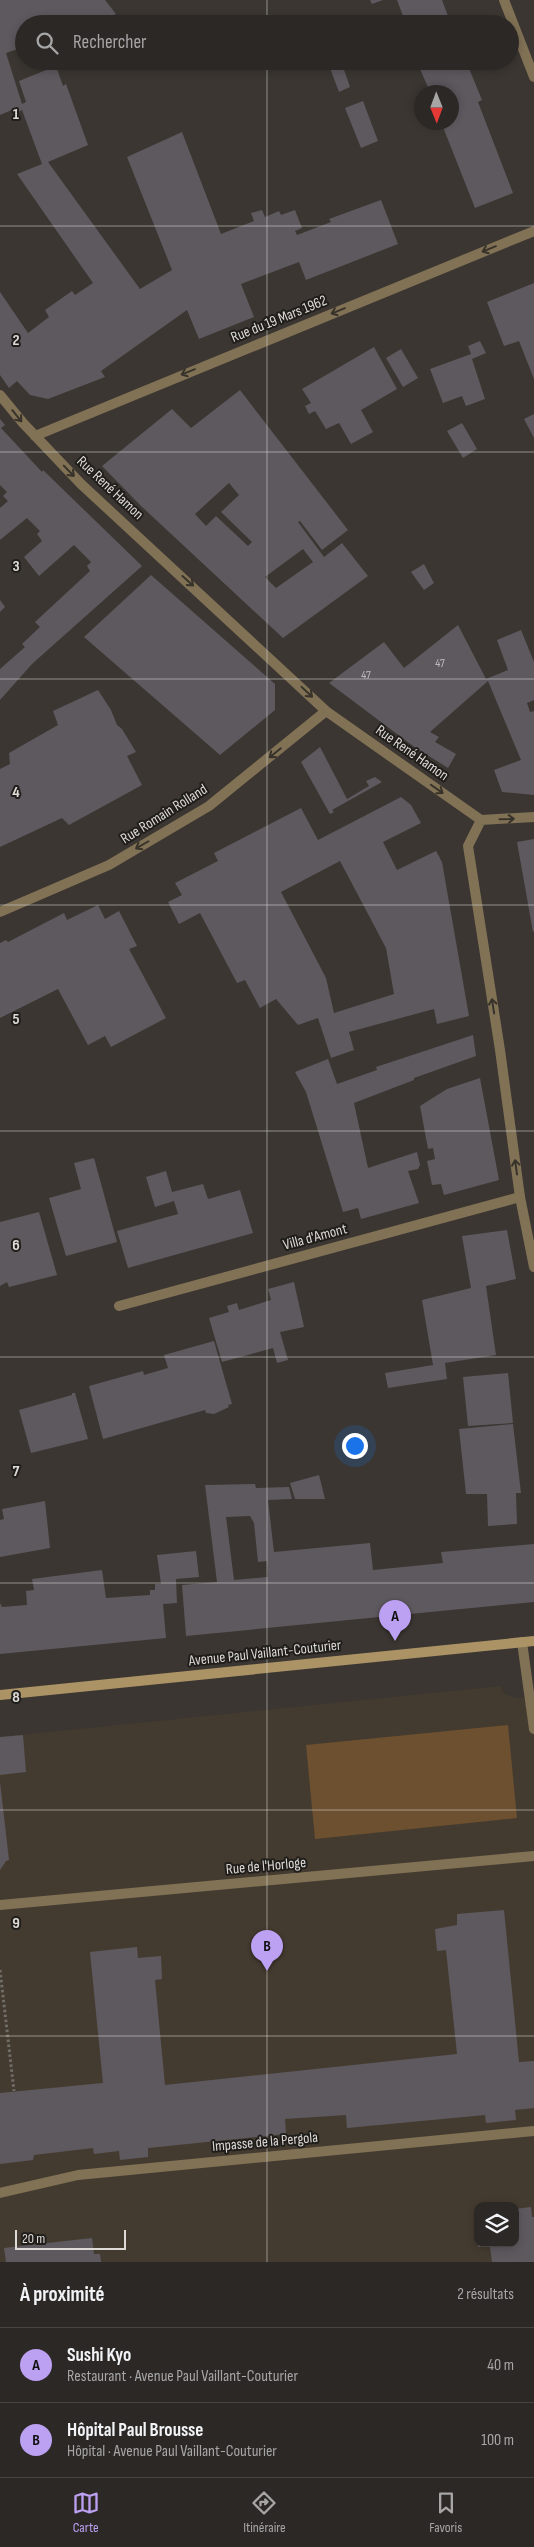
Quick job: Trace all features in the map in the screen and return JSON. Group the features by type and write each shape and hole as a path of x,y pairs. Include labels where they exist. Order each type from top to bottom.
{"main road":[{"name":"Avenue Paul Vaillant-Couturier","path":"0,1695 534,1640"}],"street":[{"path":"504,0 510,15"},
{"path":"519,38 534,77"},
{"name":"Rue du 19 Mars 1962","path":"35,436 534,231"},
{"name":"Rue René Hamon","path":"0,395 35,436 81,484 326,711 481,820"},
{"name":"Rue Romain Rolland","path":"0,912 109,865 209,806 326,711"},
{"path":"534,817 481,820 468,846 500,1050 520,1196 534,1266"},
{"name":"Villa d'Amont","path":"119,1306 520,1196"},
{"path":"522,1642 534,1729"},
{"name":"Rue de l'Horloge","path":"0,1905 534,1856"},
{"name":"Impasse de la Pergola","path":"0,2192 78,2175 534,2131"}],"path":[{"path":"0,1970 14,2092"}],"shaded area":[{"path":"501,1686 503,1693 516,1698 534,1697 534,2262 0,2262 0,1737"},
{"path":"508,1725 517,1818 315,1839 306,1745"}],"building":[{"path":"0,0 105,0 116,14 15,15 15,50 6,53 22,104 26,102 19,81 46,70 57,70 63,86 66,84 88,145 48,162 140,289 172,270 127,157 182,132 221,234 254,221 251,213 262,210 265,217 279,211 281,215 295,210 302,228 295,231 297,235 331,222 329,219 381,200 398,244 306,280 299,262 241,284 254,317 199,339 187,310 101,371 105,377 48,399 30,395 17,381 9,388 0,375 0,292 28,333 49,317 45,310 72,291 75,295 93,283 17,174 42,164 22,110 16,113 14,109 0,115"},
{"path":"370,0 383,0 372,4"},
{"path":"397,0 442,0 448,15 403,15"},
{"path":"331,70 344,70 350,87 339,92"},
{"path":"420,70 470,70 482,100 478,102 513,193 475,208 444,130 459,130 459,85 427,85"},
{"path":"363,101 378,141 361,148 345,108"},
{"path":"534,283 534,379 519,341 504,346 487,302"},
{"path":"480,341 486,353 472,359 485,399 466,406 462,396 443,403 430,369 471,354 468,346"},
{"path":"374,347 397,389 361,410 373,432 351,444 339,423 326,429 315,411 309,414 305,406 311,403 302,389"},
{"path":"401,349 418,378 403,387 386,358"},
{"path":"240,390 348,530 322,550 300,521 298,522 324,557 342,543 368,576 283,638 140,505 102,466 172,409 191,428","holes":["229,483 239,495 221,512 252,542 248,546 216,516 206,526 195,514","303,549 313,562 276,588 265,577"]},
{"path":"534,414 534,438 524,419"},
{"path":"0,419 5,425 1,428 42,472 43,470 142,566 32,664 0,700 0,669 25,647 22,644 40,627 35,622 90,571 87,566 91,562 74,545 39,576 24,557 42,541 37,534 40,531 27,518 0,540 0,508 8,501 3,496 7,492 0,485"},
{"path":"462,423 477,449 463,458 447,431"},
{"path":"424,564 434,583 424,590 411,572"},
{"path":"151,575 275,684 275,710 220,755 84,637"},
{"path":"0,600 5,607 0,612"},
{"path":"458,625 486,679 508,670 497,640 521,630 534,662 534,700 527,703 530,712 534,711 534,795 502,792 494,770 521,760 488,681 430,732 439,737 435,742 456,754 448,768 413,746 329,683 384,642 404,668"},
{"path":"98,690 111,710 117,725 122,729 136,752 127,756 142,785 69,825 62,818 0,847 0,769 10,764 9,753 58,725 53,711"},
{"path":"320,747 347,799 369,786 366,781 375,777 382,782 332,810 334,812 330,814 301,762"},
{"path":"401,797 411,805 421,823 383,842 397,870 436,851 442,862 469,1016 437,1024 434,1009 349,1032 354,1050 331,1058 318,1018 298,1025 276,999 260,1008 245,980 237,983 200,913 179,924 168,902 182,895 175,883 218,861 214,853 301,808 318,840","holes":["340,861 386,948 394,994 334,1013 326,978 281,892"]},
{"path":"534,839 534,931 533,932 517,842"},
{"path":"98,905 105,919 119,911 137,946 129,949 166,1018 111,1047 105,1036 88,1045 58,989 0,1018 0,943 6,940 8,942 64,913 67,920"},
{"path":"473,1035 476,1056 414,1078 414,1080 354,1103 368,1168 417,1152 420,1165 418,1169 408,1171 419,1203 361,1219 358,1208 343,1212 306,1092 295,1072 328,1059 337,1084 377,1070 376,1067"},
{"path":"480,1078 499,1180 444,1195 441,1184 432,1185 427,1161 435,1159 433,1148 428,1149 420,1106 447,1089"},
{"path":"94,1158 117,1242 66,1256 49,1198 81,1189 74,1163"},
{"path":"166,1171 172,1192 203,1184 208,1199 240,1190 253,1233 128,1268 117,1231 178,1214 174,1201 155,1207 146,1177"},
{"path":"39,1212 57,1275 9,1287 7,1282 0,1286 0,1222"},
{"path":"507,1230 516,1279 486,1286 496,1355 445,1363 447,1379 388,1388 385,1373 433,1365 422,1300 471,1288 462,1236"},
{"path":"294,1282 304,1327 280,1332 288,1360 277,1363 273,1348 222,1362 209,1318 229,1312 227,1306 237,1303 239,1310 271,1300 268,1289"},
{"path":"214,1341 232,1404 228,1405 229,1407 214,1414 206,1413 205,1410 103,1439 89,1386 143,1371 144,1375 168,1368 164,1355"},
{"path":"508,1373 513,1423 468,1426 463,1377"},
{"path":"72,1393 75,1393 88,1439 31,1453 19,1410 72,1395"},
{"path":"513,1424 521,1493 516,1493 517,1524 488,1526 487,1494 466,1494 459,1429"},
{"path":"319,1475 325,1499 295,1499 290,1483"},
{"path":"255,1484 256,1488 289,1487 292,1499 268,1500 274,1552 370,1543 373,1570 443,1563 441,1552 534,1544 534,1602 186,1636 182,1585 217,1582 205,1485","holes":["250,1516 254,1523 258,1562 267,1561 268,1577 234,1580 226,1517"]},
{"path":"45,1501 50,1548 0,1557 0,1520 4,1519 2,1509"},
{"path":"196,1551 199,1577 176,1579 177,1603 163,1604 166,1638 0,1654 0,1603 2,1607 27,1605 26,1591 34,1590 32,1579 102,1570 106,1598 150,1595 150,1590 155,1590 155,1584 161,1584 157,1555"},
{"path":"23,1735 26,1772 0,1775 0,1737"},
{"path":"0,1782 9,1860 6,1861 0,1870"},
{"path":"504,1910 519,2062 534,2061 534,2108 515,2110 516,2120 486,2123 485,2115 347,2128 346,2115 285,2119 286,2134 148,2148 148,2157 120,2160 119,2151 94,2154 93,2148 34,2155 33,2160 0,2164 0,2093 103,2083 90,1952 137,1947 138,1958 161,1956 162,1979 155,1980 165,2085 457,2054 446,1950 437,1951 435,1929 457,1925 457,1914"},
{"path":"531,2207 532,2217 534,2217 534,2262 492,2262 490,2247 519,2247 519,2208"},
{"path":"92,2238 94,2254 100,2254 101,2262 6,2262 4,2248"}],"place":[{"name":"Sushi Kyo","path":"395,1641"},
{"name":"Hôpital Paul Brousse","path":"267,1971"}]}
